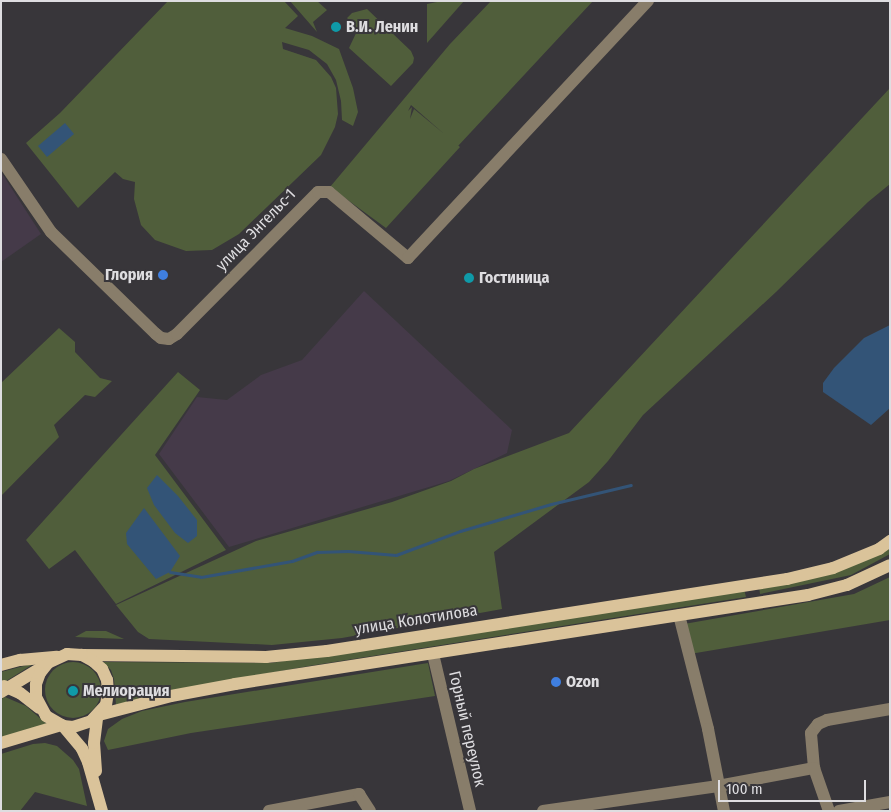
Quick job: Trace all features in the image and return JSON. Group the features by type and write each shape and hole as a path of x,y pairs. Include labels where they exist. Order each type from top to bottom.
{"main road":[{"name":"улица Колотилова","path":"4,688 52,660 70,654 266,657 327,651 753,584 833,568 879,549 890,541"},
{"path":"1,742 62,725 83,725 98,716 171,696 234,684 808,595 847,585 890,565"},
{"path":"753,584 756,603"},
{"path":"82,655 93,661 102,670 107,680 108,693 106,705 98,716 94,743 96,786"},
{"path":"1,665 20,660 52,660"},
{"path":"40,709 36,697 36,684 40,673 52,660"},
{"path":"4,688 30,699 46,716 62,725 82,749 96,786 102,811"}],"street":[{"name":"улица Энгельс-1","path":"1,159 51,232 156,334 162,338 169,339 177,334 318,192 329,192 408,258 648,1"},
{"path":"679,615 708,728 724,811"},
{"name":"Горный переулок","path":"433,654 470,811"},
{"path":"829,811 814,768 811,733 818,724 828,720 890,709"},
{"path":"543,811 718,786 814,768"},
{"path":"269,811 359,794 370,811"},
{"path":"839,811 890,802"}],"shaded area":[{"path":"1,172 41,234 1,262"},
{"path":"364,291 512,430 507,453 449,481 229,547 159,454 197,397 227,400 261,375 302,360"}],"green space":[{"path":"168,1 284,1 298,16 285,28 312,36 339,49 353,88 358,112 353,126 342,120 341,101 336,80 327,64 309,50 282,42 283,49 316,60 331,77 336,88 338,114 335,127 321,155 239,234 212,250 186,251 155,240 141,225 134,199 135,182 123,179 115,172 78,208 26,143 60,113"},
{"path":"290,1 317,1 327,10 313,22 317,32"},
{"path":"442,1 464,1 427,43 427,4"},
{"path":"491,1 593,1 458,146 460,147 386,228 330,187 450,44","holes":["411,105 444,134 414,109 410,119 412,107 408,111"]},
{"path":"367,9 411,51 414,58 413,63 391,86 349,48 358,29 347,18 352,13"},
{"path":"890,88 890,184 868,202 776,292 643,415 608,461 589,482 494,552 502,609 342,638 272,645 149,639 138,632 116,605 256,541 392,502 451,481 474,469 569,433"},
{"path":"59,328 75,342 75,352 100,378 112,381 95,397 85,395 54,425 59,437 1,496 1,383"},
{"path":"178,372 200,390 155,455 226,550 116,604 75,550 49,569 26,540"},
{"path":"890,545 890,554 851,575 760,594 759,586"},
{"path":"890,577 890,620 690,654 684,624 854,594"},
{"path":"744,589 746,597 309,666 157,693 116,705 114,679 111,670 103,662 271,663"},
{"path":"86,631 106,631 124,639 75,637"},
{"path":"67,662 79,662 89,666 97,674 101,690 97,706 89,714 79,718 67,718 57,714 49,706 45,696 45,684 49,674 57,666"},
{"path":"35,663 3,683 1,684 1,672"},
{"path":"428,663 435,696 191,733 108,750 104,741 108,729 122,719 142,711 185,702"},
{"path":"5,697 26,706 49,726 1,737 1,699"},
{"path":"45,743 57,746 73,760 79,769 87,806 35,792 20,811 1,811 1,754 33,744"}],"water":[{"path":"65,123 74,134 47,157 38,146"},
{"path":"890,325 890,408 871,425 823,392 823,383 834,368 864,338"},
{"path":"157,475 178,496 197,520 197,536 188,543 175,533 154,505 147,488"},
{"path":"144,508 180,556 170,572 156,579 127,544 126,533"}],"waterway":[{"path":"170,572 201,577 292,561 317,552 348,551 396,555 460,531 551,504 631,485"}],"place":[{"name":"В.И. Ленин","path":"336,27"},
{"name":"Глория","path":"163,275"},
{"name":"Гостиница","path":"469,278"},
{"name":"Ozon","path":"556,682"},
{"name":"Мелиорация","path":"73,691"}]}
